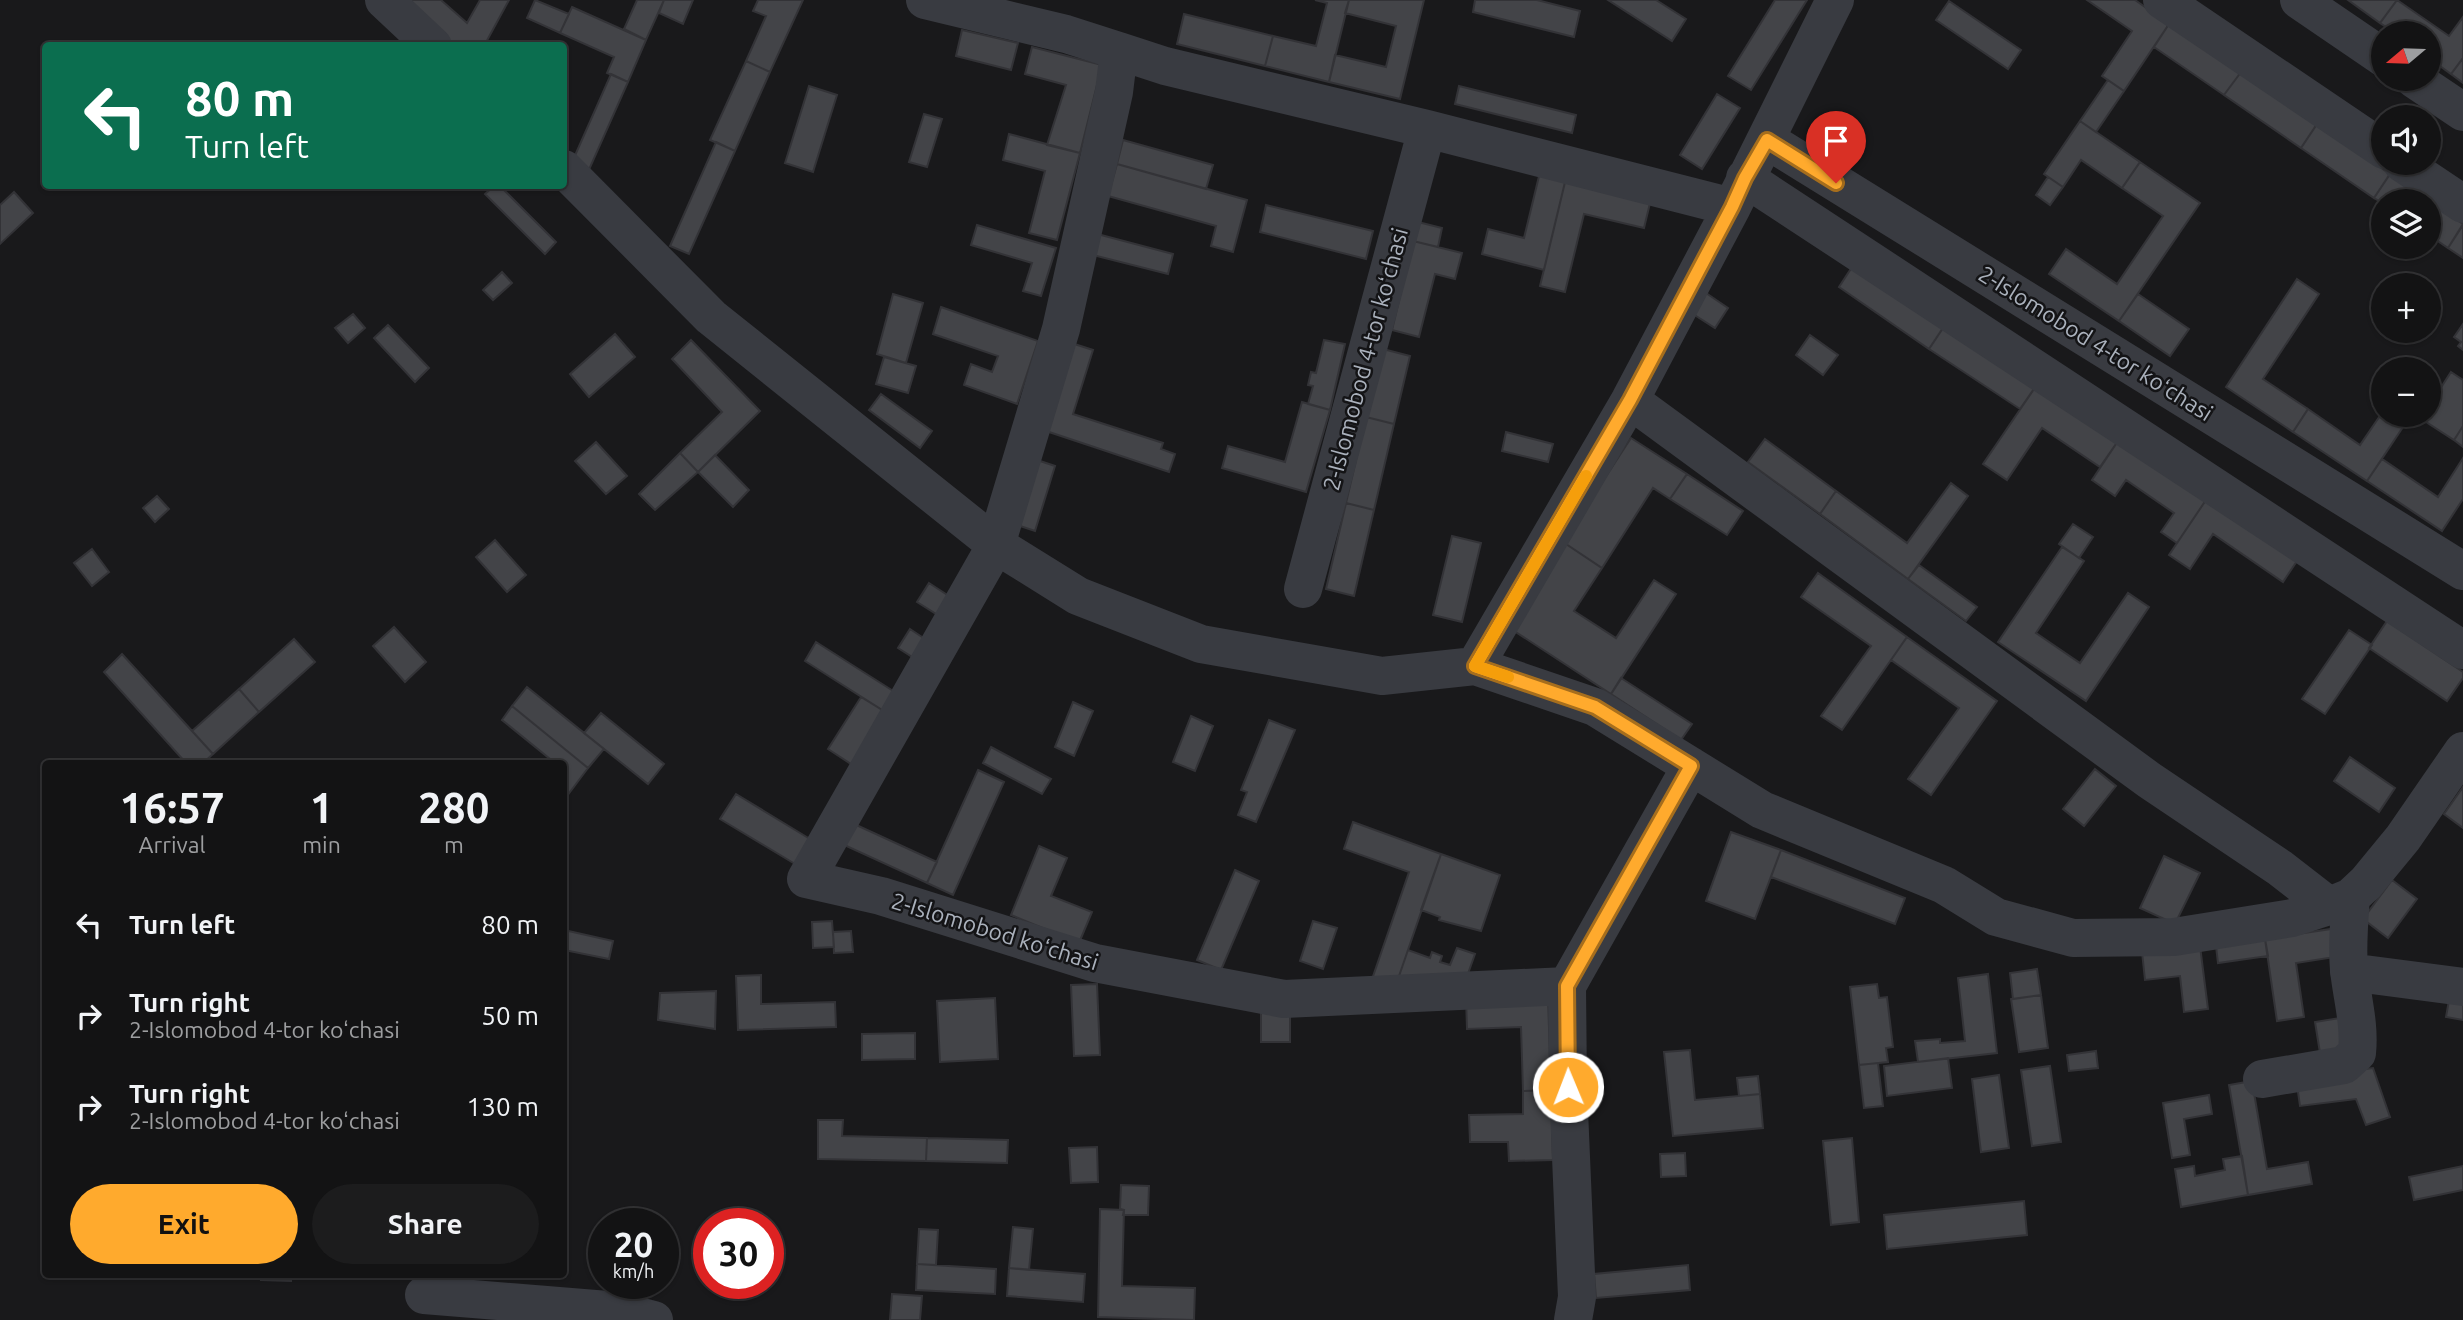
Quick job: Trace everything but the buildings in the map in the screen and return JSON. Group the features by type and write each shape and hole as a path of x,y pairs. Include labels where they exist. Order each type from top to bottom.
{"street":[{"path":"384,0 429,42"},
{"path":"925,0 1066,34 1165,66 1427,129 1738,192 2463,650"},
{"path":"1475,666 1630,400 1767,140 1835,0"},
{"path":"2162,0 2371,141"},
{"path":"2299,0 2371,49"},
{"path":"996,545 1061,329 1114,92 1119,51"},
{"path":"2432,91 2463,112"},
{"name":"2-Islomobod 4-tor koʻchasi","path":"1303,589 1427,129"},
{"name":"2-Islomobod 4-tor koʻchasi","path":"1767,140 2463,571"},
{"path":"567,172 711,317 996,545 1078,596 1202,644 1382,676 1475,666 1595,707 1762,810 1944,885 1996,917 2073,938 2174,937 2292,918 2349,895 2403,838 2463,751"},
{"path":"2420,175 2463,204"},
{"path":"1630,400 2138,771 2280,868 2349,895"},
{"name":"2-Islomobod koʻchasi","path":"996,545 806,879 881,896 1095,963 1283,999 1567,986"},
{"path":"1573,1320 1577,1297 1568,1087 1567,986 1691,766"},
{"path":"2262,1079 2344,1065 2357,1053 2359,1035 2349,971 2349,895"},
{"path":"2349,971 2463,987"},
{"path":"424,1295 620,1311 654,1320"}],"slow traffic":[{"path":"1508,677 1475,666 1586,476"}],"route":[{"path":"1568,1087 1567,986 1691,766 1595,707 1475,666 1630,400 1767,140 1836,183"}]}
